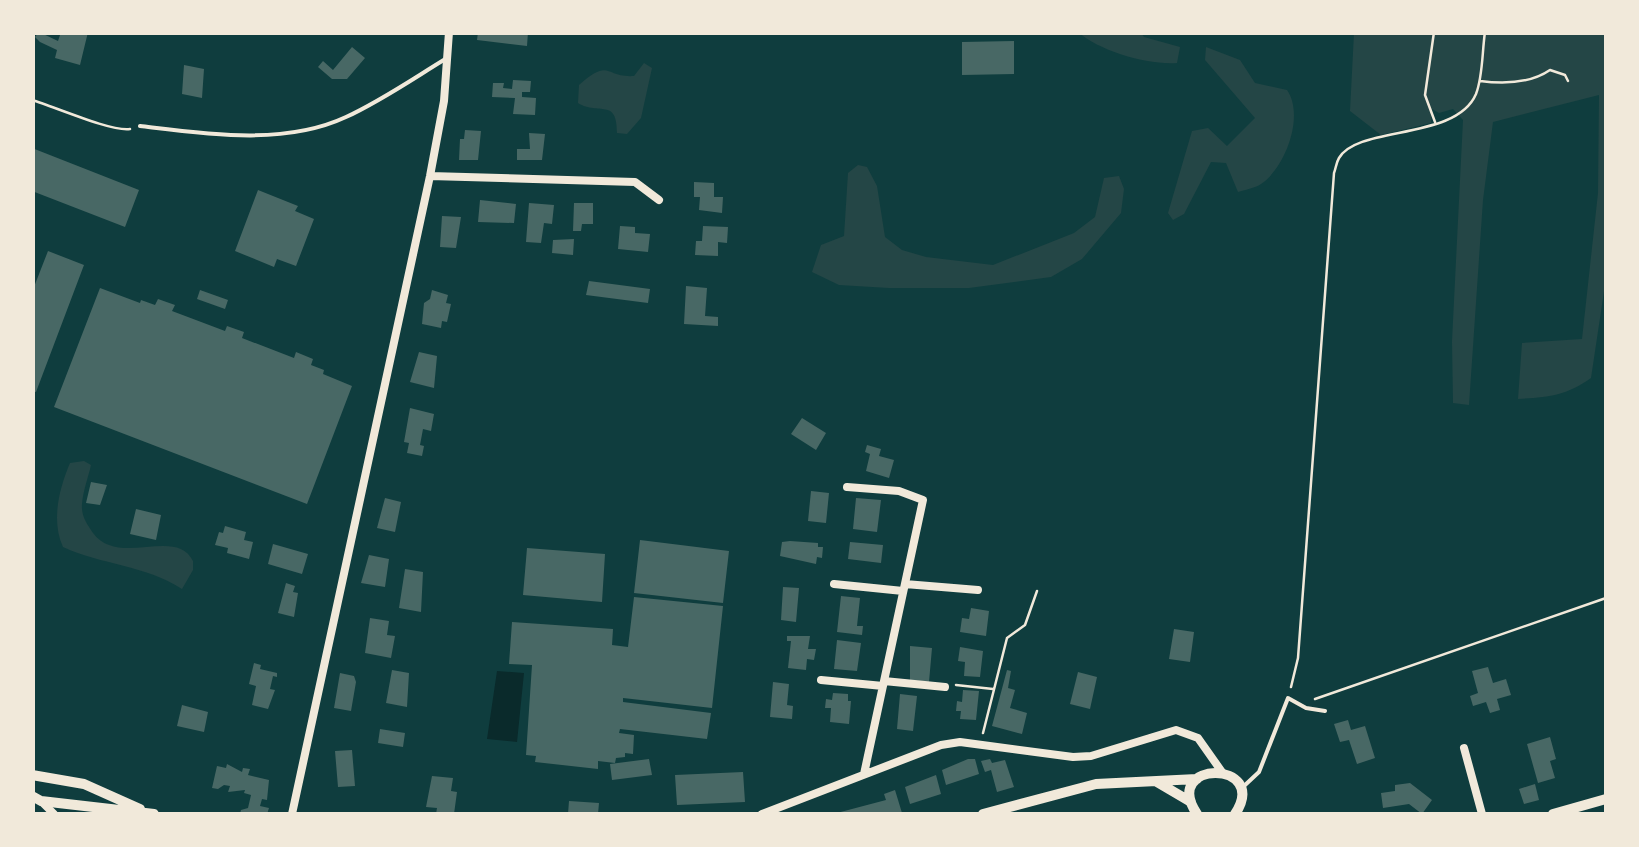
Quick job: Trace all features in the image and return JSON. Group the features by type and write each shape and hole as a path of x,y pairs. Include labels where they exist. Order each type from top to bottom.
{"street":[{"path":"292,814 430,176 444,101 450,32"},
{"path":"430,176 635,182 658,200"},
{"path":"847,486 899,491 923,500 864,774"},
{"path":"834,584 978,590"},
{"path":"820,680 945,688"},
{"path":"762,814 941,745 960,742 1091,756 1176,730 1198,738 1222,772"},
{"path":"1464,748 1482,814"},
{"path":"983,814 1096,784 1198,779 1213,771 1230,775 1240,789 1239,812"},
{"path":"36,814 32,778 84,784 150,813"},
{"path":"1197,814 1190,794 1198,779"},
{"path":"1156,782 1191,802"},
{"path":"37,798 150,813"},
{"path":"37,798 54,814"},
{"path":"1553,814 1606,799"}],"lane":[{"path":"140,126 230,137 319,126 346,117 449,57"},
{"path":"1240,789 1260,772 1288,698 1325,711"}],"path":[{"path":"1434,32 1426,94 1435,124"},
{"path":"1288,698 1298,658 1334,173 1339,156 1353,146 1454,117 1467,107 1476,95 1485,32"},
{"path":"1479,80 1498,83 1537,79 1550,70 1568,80"},
{"path":"32,100 118,130 140,126"},
{"path":"983,733 1007,638 1026,625 1037,591"},
{"path":"1300,704 1606,598"},
{"path":"945,688 956,685 994,690"}],"shaded area":[{"path":"1078,32 1141,33 1180,47 1177,63 1124,55"},
{"path":"1354,33 1606,33 1606,278 1591,378 1556,394 1518,399 1522,343 1582,339 1598,193 1599,95 1493,122 1483,200 1469,405 1453,403 1452,341 1463,120 1453,109 1439,113 1432,109 1431,123 1381,135 1350,111"},
{"path":"1206,47 1240,60 1255,83 1287,90 1294,113 1293,127 1285,154 1261,184 1238,192 1226,163 1211,162 1184,214 1173,220 1168,213 1192,131 1208,128 1227,146 1255,118 1205,60"},
{"path":"644,63 652,68 641,118 627,134 617,133 610,111 578,103 579,85 597,72 634,76"},
{"path":"858,165 867,167 877,186 885,237 902,250 926,257 993,265 1074,233 1095,217 1104,178 1119,176 1124,189 1121,213 1082,259 1051,277 969,288 839,285 812,272 821,245 844,236 848,173"},
{"path":"84,461 91,465 82,508 93,533 104,543 117,547 161,546 185,551 193,561 193,570 182,589 153,575 63,547 57,527 60,494 70,463"},
{"path":"497,671 524,673 517,742 487,739"}],"building":[{"path":"39,32 58,41 61,32 88,32 80,65 55,58 57,50 35,37"},
{"path":"478,32 528,32 527,46 477,40"},
{"path":"1014,41 1014,74 962,75 962,42"},
{"path":"352,47 365,58 347,79 332,79 318,67 323,61 333,70"},
{"path":"184,65 204,69 202,98 182,94"},
{"path":"513,80 531,81 530,92 522,92 522,97 536,98 535,115 513,114 515,98 492,97 493,83 504,83 503,88 512,89"},
{"path":"465,130 481,131 478,160 459,160 460,139 464,139"},
{"path":"529,133 545,134 542,160 517,160 517,149 530,149"},
{"path":"32,148 139,190 125,227 32,191"},
{"path":"694,182 714,183 714,197 723,197 722,213 699,210 700,197 694,197"},
{"path":"258,190 298,206 295,211 314,219 296,266 277,259 274,267 235,251"},
{"path":"480,200 516,204 514,223 478,222"},
{"path":"529,203 554,205 552,224 544,223 541,243 526,242"},
{"path":"574,203 593,203 593,224 582,224 581,231 573,231"},
{"path":"442,216 461,217 456,248 440,247"},
{"path":"620,226 650,234 648,252 618,249"},
{"path":"703,226 728,227 727,243 718,242 718,256 695,255 696,241 702,241"},
{"path":"574,239 573,255 552,253 553,240"},
{"path":"48,251 84,265 36,392 32,391 32,292"},
{"path":"589,281 650,289 648,303 586,295"},
{"path":"686,286 707,288 705,316 718,317 718,326 684,324"},
{"path":"100,288 140,303 141,300 155,305 158,299 175,305 172,311 225,331 227,326 244,332 242,338 294,358 296,352 313,359 311,365 324,370 323,374 352,386 307,504 54,407"},
{"path":"200,290 228,300 225,309 197,299"},
{"path":"432,290 448,295 446,303 451,304 447,322 442,321 441,328 422,324 424,303 430,299"},
{"path":"419,352 437,356 434,388 410,382"},
{"path":"410,408 434,414 431,431 423,429 422,456 407,453 409,443 404,442"},
{"path":"802,418 826,433 816,450 791,434"},
{"path":"867,445 881,449 879,456 894,460 889,478 866,471 870,454 865,452"},
{"path":"91,482 107,485 100,505 86,503"},
{"path":"811,491 829,493 826,523 808,521"},
{"path":"385,498 401,502 395,532 377,528"},
{"path":"856,498 881,500 877,532 853,529"},
{"path":"136,509 161,515 156,540 130,534"},
{"path":"225,526 246,532 244,540 253,542 249,559 215,545"},
{"path":"640,540 729,551 723,603 634,593"},
{"path":"782,542 818,543 818,547 823,547 822,558 817,557 816,564 780,556"},
{"path":"850,542 883,545 881,563 848,559"},
{"path":"273,544 308,554 302,574 268,564"},
{"path":"527,548 605,554 602,602 523,595"},
{"path":"369,555 389,559 385,587 361,583"},
{"path":"405,569 423,572 421,612 399,608"},
{"path":"286,583 295,586 293,592 298,593 294,617 278,613"},
{"path":"783,587 799,588 796,622 781,620"},
{"path":"841,596 860,598 857,626 863,626 862,635 837,632"},
{"path":"634,597 723,606 712,708 623,698 623,702 711,713 707,739 620,729 619,733 634,735 633,754 625,753 615,763 598,761 598,769 535,762 536,756 526,755 532,665 509,664 512,622 613,629 612,645 628,647"},
{"path":"971,608 989,611 986,636 960,632 962,618 969,619"},
{"path":"370,618 389,621 387,635 395,636 391,658 365,653"},
{"path":"1174,629 1194,632 1190,662 1169,659"},
{"path":"787,636 810,636 808,649 816,649 814,660 807,659 806,670 788,668 791,641 787,641"},
{"path":"837,640 861,643 857,671 834,669"},
{"path":"910,646 932,648 929,682 910,680"},
{"path":"960,647 983,651 980,677 964,676 965,662 958,661"},
{"path":"254,663 261,665 260,669 277,673 277,677 273,676 270,689 275,690 268,709 252,705 256,686 249,684"},
{"path":"1488,667 1493,683 1506,679 1511,695 1497,699 1500,710 1490,713 1486,702 1473,706 1470,696 1478,693 1472,671"},
{"path":"392,670 409,673 407,707 386,703"},
{"path":"1007,670 1011,671 1008,688 1015,690 1010,708 1027,713 1022,734 992,726"},
{"path":"1078,672 1097,677 1090,709 1070,704"},
{"path":"340,673 354,676 356,682 351,711 334,708"},
{"path":"773,682 789,684 787,705 793,706 792,719 770,717"},
{"path":"963,690 979,691 976,720 960,719 961,711 956,711"},
{"path":"833,693 848,694 849,724 830,722 831,708 825,708 826,699 832,700"},
{"path":"900,694 917,696 913,731 897,729"},
{"path":"182,705 208,712 204,732 177,726"},
{"path":"1348,720 1351,730 1365,726 1375,758 1357,764 1349,740 1340,742 1334,724"},
{"path":"380,729 405,733 403,747 378,743"},
{"path":"1550,737 1556,759 1550,761 1555,778 1538,783 1527,744"},
{"path":"352,750 355,786 338,787 335,751"},
{"path":"649,759 652,775 612,780 610,764"},
{"path":"975,759 979,774 946,785 942,770"},
{"path":"990,759 992,763 1005,760 1014,787 997,792 991,770 985,772 981,761"},
{"path":"227,764 242,772 243,768 250,769 248,775 269,780 267,800 262,799 260,806 269,808 267,814 240,814 248,808 251,795 245,790 228,792 230,786 224,785 212,788 217,766 226,768"},
{"path":"743,772 745,802 677,805 675,775"},
{"path":"936,775 941,794 910,804 905,787"},
{"path":"432,776 453,778 451,791 457,792 454,814 436,814 437,808 426,807"},
{"path":"1410,783 1432,800 1422,814 1409,804 1383,808 1381,793"},
{"path":"1535,784 1539,800 1524,804 1519,789"},
{"path":"895,790 902,813 833,814 886,800 884,794"},
{"path":"569,801 599,803 598,814 568,814"}]}
